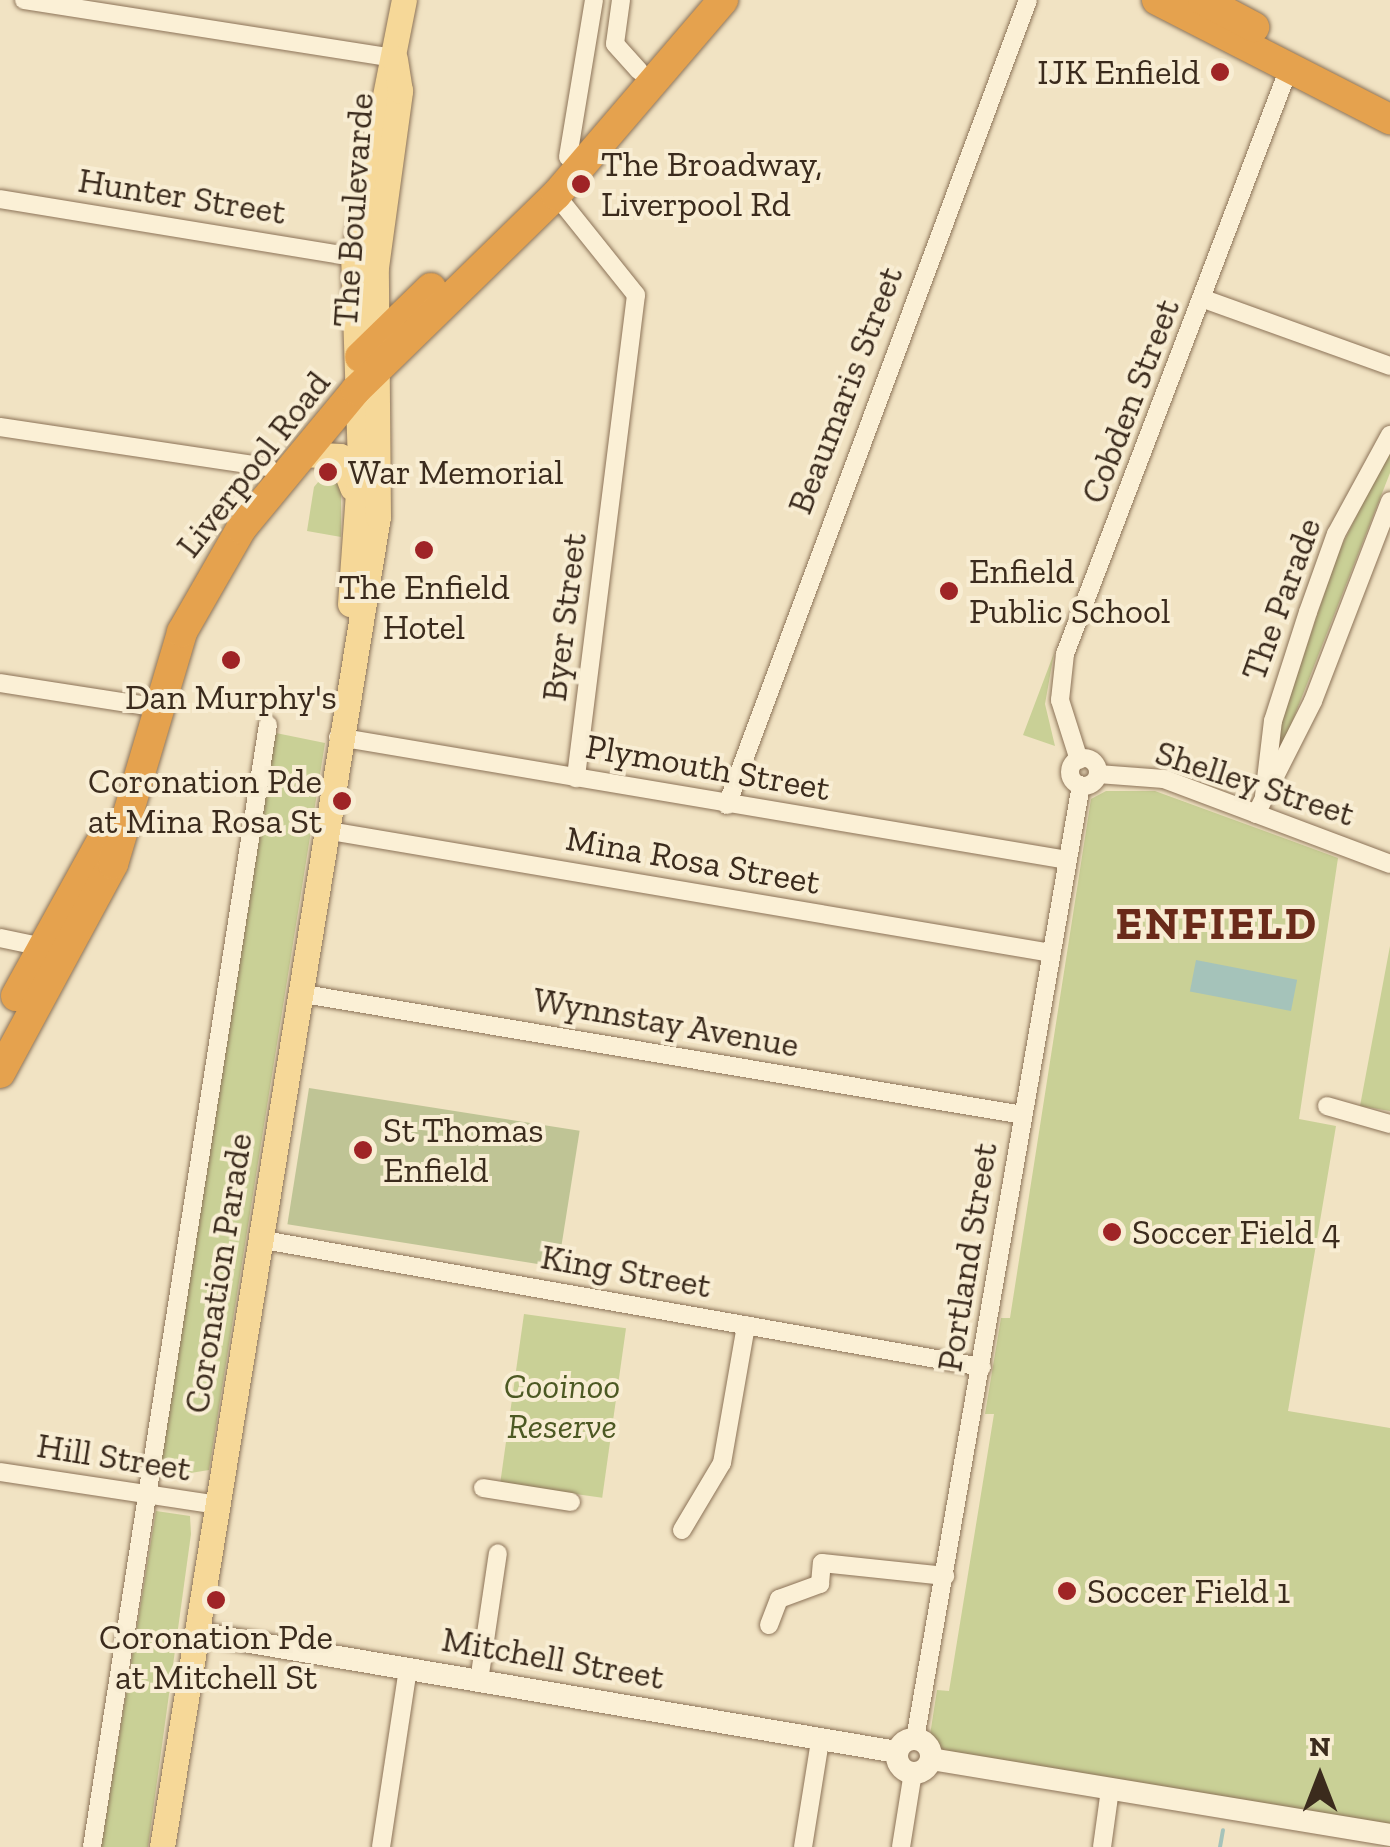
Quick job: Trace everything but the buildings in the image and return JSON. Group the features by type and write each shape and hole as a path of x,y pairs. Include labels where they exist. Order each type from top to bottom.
{"highway":[{"name":"Liverpool Road","path":"0,1026 122,840 195,603 366,365 424,294 568,156 697,0"},
{"name":"Liverpool Road","path":"0,1072 106,830 141,706 182,588 268,467 366,365 556,195 723,0"},
{"path":"1157,0 1390,119"},
{"path":"1203,0 1390,98"}],"main road":[{"name":"The Boulevarde","path":"366,365 364,262 400,91 395,58 404,0"},
{"path":"364,262 397,293 424,294"},
{"name":"Coronation Parade","path":"343,709 366,365"},
{"name":"Coronation Parade","path":"162,1847 338,736 378,517 366,365"},
{"path":"302,454 340,456 357,508"}],"street":[{"path":"24,0 395,58"},
{"path":"568,156 594,0"},
{"path":"621,0 615,44 639,70"},
{"name":"Beaumaris Street","path":"727,805 1028,0"},
{"name":"Cobden Street","path":"1081,786 1070,774 1078,760 1060,669 1290,68"},
{"name":"Byer Street","path":"556,195 636,295 576,778"},
{"name":"Hunter Street","path":"0,199 364,262"},
{"path":"1204,299 1390,366"},
{"path":"0,427 268,467"},
{"name":"The Parade","path":"1264,796 1273,721 1308,612 1336,534 1390,435"},
{"name":"The Parade","path":"1256,814 1313,700 1390,502"},
{"path":"0,683 141,706"},
{"name":"Coronation Parade","path":"92,1847 268,725"},
{"name":"Plymouth Street","path":"338,736 1067,860"},
{"path":"1078,760 1098,774 1081,786"},
{"name":"Shelley Street","path":"1098,774 1164,779 1390,864"},
{"name":"Portland Street","path":"906,1746 946,1576 1081,786"},
{"name":"Mina Rosa Street","path":"324,830 1052,953"},
{"path":"0,938 54,949"},
{"name":"Wynnstay Avenue","path":"298,993 1023,1115"},
{"path":"1327,1106 1390,1124"},
{"name":"King Street","path":"258,1238 982,1367"},
{"path":"682,1530 722,1463 746,1325"},
{"name":"Hill Street","path":"0,1472 218,1506"},
{"path":"483,1488 571,1502"},
{"path":"479,1681 498,1553"},
{"path":"769,1624 779,1599 820,1584 822,1563 946,1576"},
{"name":"Mitchell Street","path":"197,1634 820,1741 906,1746"},
{"path":"381,1847 408,1668"},
{"path":"803,1847 820,1741"},
{"path":"906,1746 922,1766 1110,1788 1390,1835"},
{"path":"901,1847 922,1766"},
{"path":"1102,1847 1110,1788"}],"green space":[{"path":"1390,449 1390,473 1283,745 1276,738 1338,553"},
{"path":"333,464 341,487 341,537 307,531 314,487"},
{"path":"1054,653 1045,704 1055,746 1023,735"},
{"path":"271,732 325,743 209,1470 172,1476 159,1472"},
{"path":"1106,791 1155,791 1338,858 1299,1119 1336,1126 1288,1411 1390,1428 1390,1827 943,1750 930,1735 937,1690 949,1691 994,1414 985,1414 1001,1318 1010,1318 1091,799"},
{"path":"1390,946 1390,1111 1360,1106"},
{"path":"309,1088 580,1131 558,1267 287,1224"},
{"name":"Cooinoo Reserve","path":"524,1314 626,1328 602,1498 500,1483"},
{"path":"156,1511 190,1516 191,1534 148,1847 101,1847"}],"water":[{"path":"1196,960 1297,980 1291,1011 1190,991"}],"waterway":[{"path":"1220,1847 1223,1830"}],"place":[{"name":"IJK Enfield","path":"1220,72"},
{"name":"The Broadway, Liverpool Rd","path":"581,184"},
{"name":"War Memorial","path":"328,472"},
{"name":"The Enfield Hotel","path":"424,550"},
{"name":"Enfield Public School","path":"949,591"},
{"name":"Dan Murphy's","path":"231,660"},
{"name":"Coronation Pde at Mina Rosa St","path":"342,801"},
{"name":"St Thomas Enfield","path":"363,1150"},
{"name":"Soccer Field 4","path":"1112,1232"},
{"name":"Soccer Field 1","path":"1067,1591"},
{"name":"Coronation Pde at Mitchell St","path":"216,1600"}],"district":[{"name":"ENFIELD","path":"1217,925"}]}
